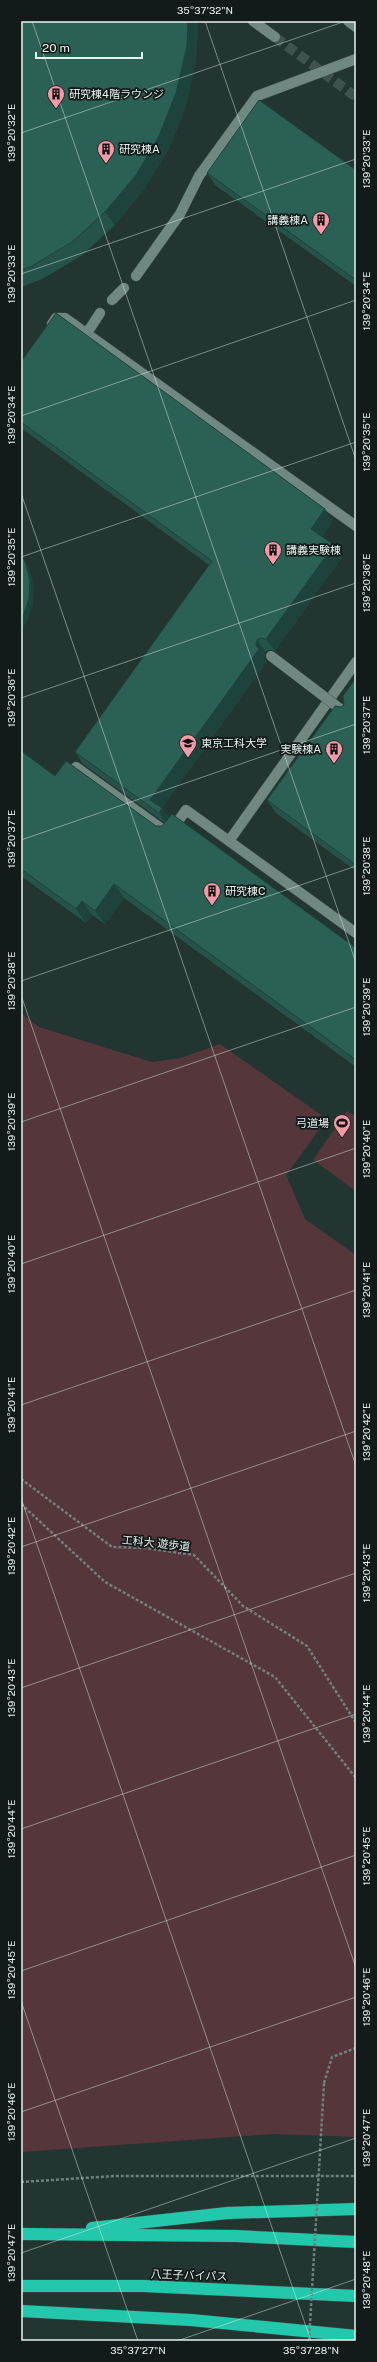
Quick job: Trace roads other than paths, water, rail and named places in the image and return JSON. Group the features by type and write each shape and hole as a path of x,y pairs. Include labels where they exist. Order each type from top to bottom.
{"highway":[{"path":"39,2234 227,2213 356,2209"},
{"path":"21,2234 236,2236 356,2242"},
{"name":"八王子バイパス","path":"21,2286 142,2286 356,2296"},
{"path":"21,2312 191,2320 356,2336"}],"street":[{"path":"253,21 275,37"},
{"path":"348,21 356,27"},
{"path":"136,276 180,214 199,176 256,96 356,59"},
{"path":"112,300 124,288"},
{"path":"87,333 100,313"},
{"path":"47,330 56,318 65,318 356,526"},
{"path":"271,656 348,714"},
{"path":"229,841 356,662"},
{"path":"76,767 170,838 186,810 356,933"}],"tunnel":[{"path":"275,37 356,97"}],"place":[{"name":"研究棟4階ラウンジ","path":"56,109"},
{"name":"研究棟A","path":"106,164"},
{"name":"講義棟A","path":"321,235"},
{"name":"講義実験棟","path":"273,565"},
{"name":"東京工科大学","path":"188,758"},
{"name":"実験棟A","path":"334,764"},
{"name":"研究棟C","path":"212,906"},
{"name":"弓道場","path":"342,1138"}]}
